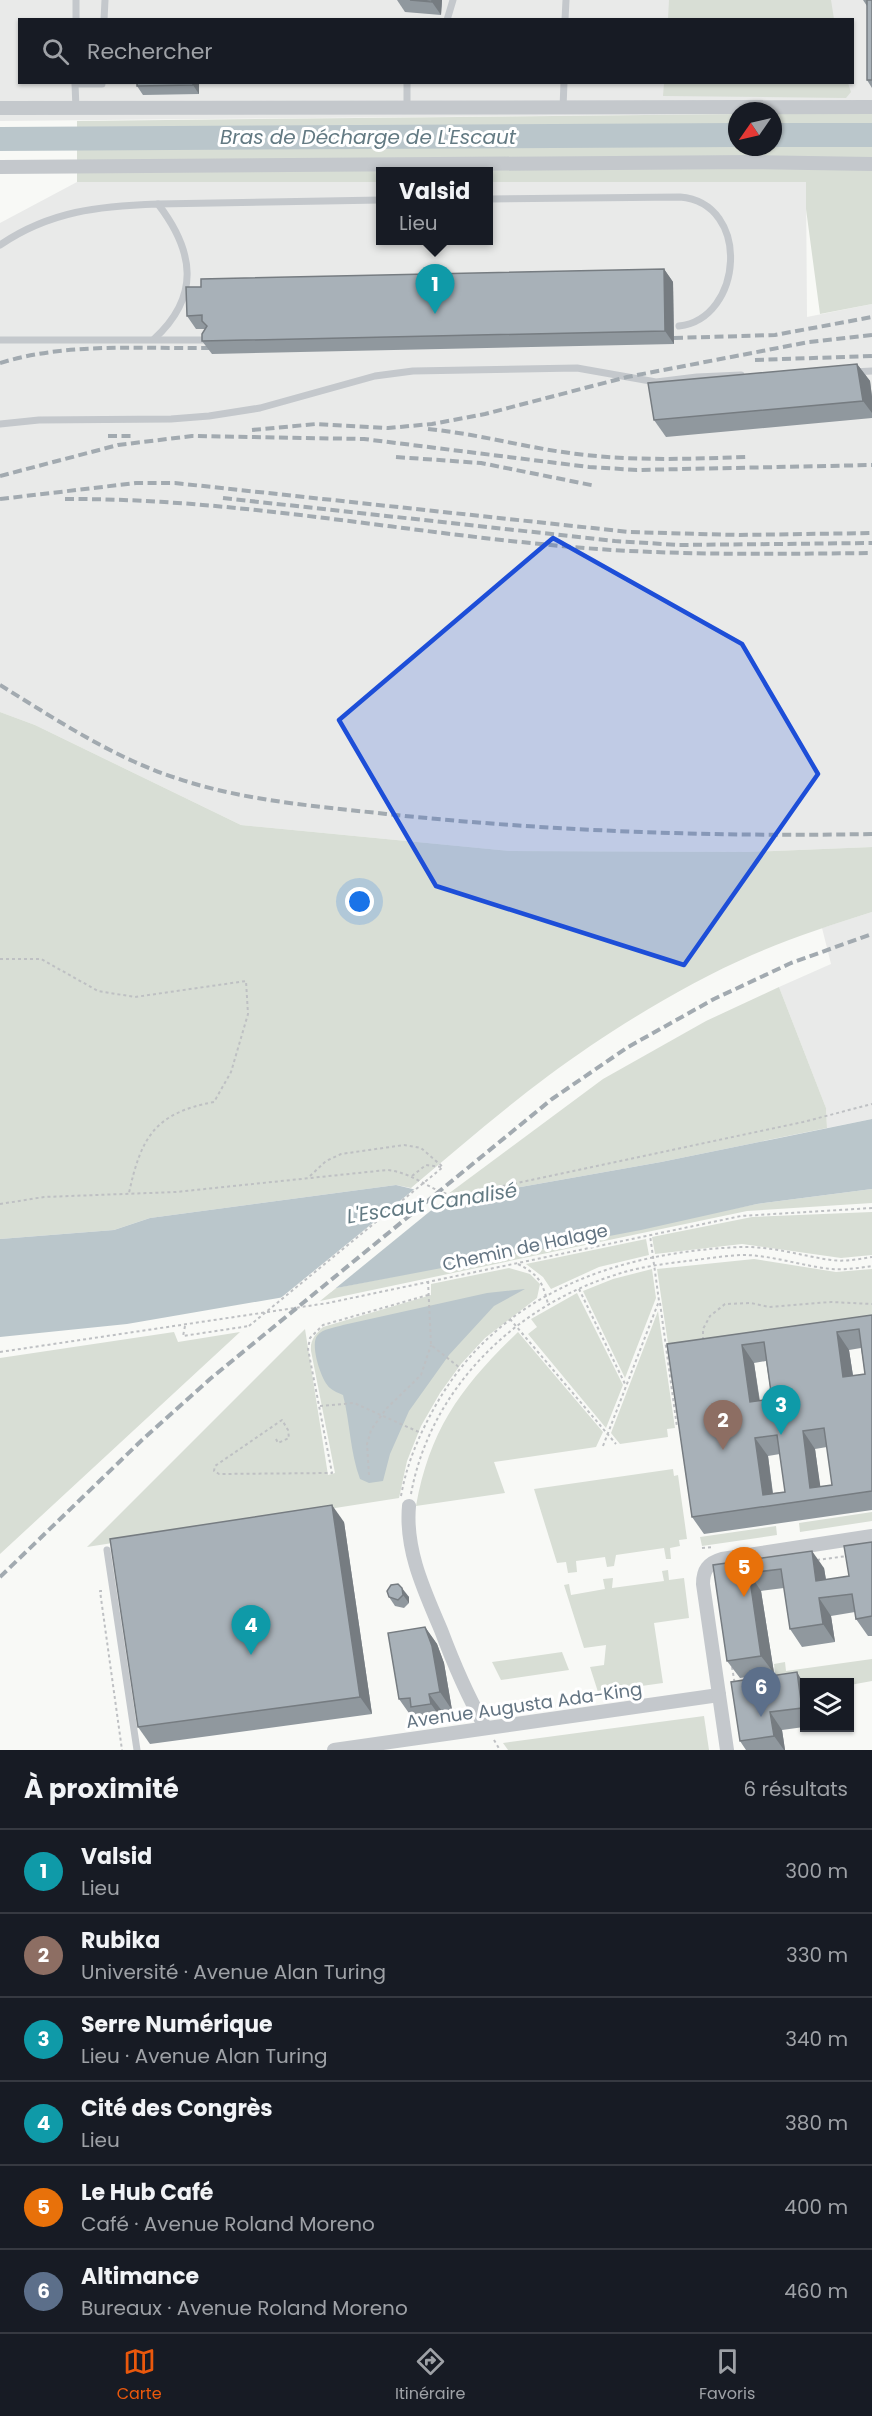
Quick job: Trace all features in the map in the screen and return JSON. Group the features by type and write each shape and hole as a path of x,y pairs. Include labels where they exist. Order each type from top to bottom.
{"street":[{"path":"0,108 872,107"},
{"path":"0,167 719,162 872,164"},
{"path":"405,1505 411,1545 420,1580 463,1686 483,1723"},
{"path":"727,1750 703,1584 706,1568 712,1562 722,1559 872,1536"},
{"name":"Avenue Augusta Ada-King","path":"334,1750 719,1695"}],"lane":[{"path":"76,0 76,18"},
{"path":"104,18 105,0"},
{"path":"448,18 453,0"},
{"path":"565,18 566,0"},
{"path":"75,84 76,108"},
{"path":"407,84 407,109"},
{"path":"563,108 564,84"},
{"path":"493,199 680,197 693,198 706,205 718,214 728,235 730,257 726,284 722,296 709,313 697,322 679,326"},
{"path":"0,245 36,225 67,214 106,206 376,200"},
{"path":"154,339 177,313 184,298 186,279 182,244 175,227 158,204"},
{"path":"0,340 212,340"},
{"path":"0,424 39,420 171,419 209,416 260,408 375,376 413,371 577,368 656,382 697,377 747,375"},
{"path":"849,372 872,371"},
{"path":"107,1550 137,1750"}],"path":[{"path":"0,959 41,958 98,991 135,997 246,981 248,1014 231,1072 214,1102 192,1106 156,1125 139,1155 129,1193"},
{"path":"0,1204 44,1197 176,1192 387,1170 399,1171 456,1196 803,1122 872,1104"},
{"path":"309,1177 326,1161 341,1154 404,1145 421,1148 443,1167"},
{"path":"412,1176 426,1165 443,1167"},
{"path":"185,1326 183,1336 249,1326 443,1167"},
{"name":"Chemin de Halage","path":"0,1352 126,1331 185,1326 328,1303 754,1214 872,1208"},
{"path":"650,1235 677,1427"},
{"path":"405,1505 408,1466 421,1433 449,1383 488,1338 510,1319 546,1295 599,1271 653,1256 752,1247 832,1260 872,1257"},
{"path":"405,1505 418,1461 443,1410 479,1360 516,1326 548,1304 579,1288 614,1275 655,1265 746,1255 831,1269 872,1266"},
{"path":"516,1263 538,1276 548,1304"},
{"path":"369,1475 366,1451 368,1437 382,1414 421,1375 431,1345 428,1281"},
{"path":"579,1288 626,1386"},
{"path":"276,1439 278,1443 289,1438 288,1430 282,1420 214,1466 214,1471 219,1474 332,1473 308,1349 310,1338 318,1328 428,1295"},
{"path":"603,1446 659,1301"},
{"path":"713,1340 703,1341 703,1329 711,1316 725,1304 752,1303 769,1307 831,1302 872,1304"},
{"path":"510,1319 616,1444"},
{"path":"431,1345 460,1368"},
{"path":"320,1406 350,1402 382,1414 421,1433"},
{"path":"817,1560 850,1555"},
{"path":"113,1590 100,1591 122,1750"},
{"path":"732,1663 736,1695"},
{"path":"494,1740 500,1750"}],"highlighted area":[{"path":"553,538 742,644 818,774 684,965 436,886 339,720"}],"shaded area":[{"path":"0,0 872,0 872,114 782,114 782,102 728,102 728,114 0,121"},
{"path":"669,0 831,0 834,18 668,18"},
{"path":"664,84 848,84 851,92 846,98 663,96"},
{"path":"728,114 728,156 782,156 782,114 872,114 872,304 820,314 806,209 806,182 493,182 493,167 376,167 376,182 77,182 77,121"},
{"path":"77,182 376,182 376,245 493,245 493,182 806,182 807,317 872,304 872,847 748,852 510,851 241,825 35,725 0,712 0,223"},
{"path":"0,712 35,725 241,825 510,851 748,852 872,847 872,912 796,937 752,955 700,980 647,1010 548,1076 411,1188 396,1185 150,1218 114,1230 0,1239"},
{"path":"872,912 872,1119 827,1128 826,1108 779,987 831,964 822,928"},
{"path":"779,987 826,1108 827,1128 661,1162 454,1199 444,1197 603,1079 706,1021"},
{"path":"872,1189 872,1203 747,1211 320,1301 336,1288 757,1204"},
{"path":"872,1212 872,1255 841,1258 742,1244 655,1254 652,1237 752,1217"},
{"path":"646,1239 649,1255 599,1267 551,1289 543,1277 526,1264"},
{"path":"754,1259 836,1272 872,1269 872,1333 692,1358 680,1425 657,1269"},
{"path":"509,1268 530,1274 540,1284 537,1298 485,1338 461,1364 440,1393 421,1426 407,1461 399,1498 87,1547 305,1329 328,1475 335,1473 311,1351 311,1343 316,1335 323,1327 431,1295 431,1284"},
{"path":"652,1269 656,1298 625,1378 583,1291 613,1279"},
{"path":"577,1293 623,1385 606,1428 528,1334 537,1327 531,1319"},
{"path":"658,1311 675,1428 667,1429 668,1437 620,1444 611,1433"},
{"path":"174,1332 178,1342 240,1332 0,1554 0,1358"},
{"path":"518,1332 603,1432 596,1447 494,1462 505,1493 416,1506 430,1454 451,1410 480,1371"},
{"path":"673,1469 674,1476 678,1475 687,1539 679,1540 680,1546 670,1548 671,1559 666,1559 664,1548 616,1555 614,1566 607,1567 605,1557 576,1561 577,1572 568,1573 566,1562 557,1563 534,1489"},
{"path":"872,1512 872,1521 800,1532 799,1523"},
{"path":"776,1526 777,1535 702,1546 700,1537"},
{"path":"668,1570 669,1580 684,1578 689,1618 654,1623 663,1683 598,1692 590,1667 604,1665 606,1645 584,1648 564,1585 569,1584 571,1595 605,1589 603,1579 613,1578 612,1588 664,1581 662,1571"},
{"path":"562,1652 569,1670 501,1680 492,1662"},
{"path":"872,1659 872,1681 854,1684 854,1678 800,1678 800,1690 744,1698 741,1680 775,1674 774,1664 785,1662 786,1671"},
{"path":"704,1716 709,1750 508,1750 503,1743"}],"water":[{"name":"L'Escaut Canalisé","path":"872,1119 872,1189 757,1204 641,1230 342,1287 127,1324 0,1337 0,1239 114,1230 150,1218 396,1185 454,1199 661,1162"},
{"path":"525,1289 494,1306 449,1355 409,1411 390,1454 383,1481 369,1483 360,1479 343,1395 331,1389 323,1378 316,1355 317,1336 326,1330 343,1325 487,1293"}],"pier":[{"path":"417,1187 450,1195 331,1292 277,1301"}],"building":[{"path":"867,0 872,0 872,80 867,80"},
{"path":"137,84 193,84 193,85 137,86"},
{"path":"664,269 665,331 202,341 202,334 207,326 202,321 202,315 187,316 186,287 201,287 201,279"},
{"path":"857,364 863,401 654,420 648,383"},
{"path":"872,1315 872,1491 692,1517 667,1344","holes":["859,1329 865,1374 843,1377 837,1332","764,1342 772,1399 750,1402 742,1345","824,1428 832,1485 810,1488 803,1431","777,1435 785,1492 763,1495 755,1438"]},
{"path":"332,1505 360,1697 138,1727 110,1539"},
{"path":"872,1542 872,1616 856,1619 852,1594 819,1598 823,1624 790,1629 781,1569 749,1573 761,1656 727,1661 713,1565 812,1551 816,1581 849,1576 844,1546"},
{"path":"398,1584 402,1588 403,1595 398,1600 389,1597 387,1591 391,1585"},
{"path":"425,1627 432,1646 440,1692 429,1694 431,1704 411,1707 410,1698 399,1699 388,1633"},
{"path":"797,1672 800,1708 770,1712 774,1736 740,1741 731,1682"}],"waterway":[{"name":"Bras de Décharge de L'Escaut","path":"0,139 728,135"},
{"name":"Bras de Décharge de L'Escaut","path":"782,135 872,135"}],"railway":[{"path":"674,338 775,335 872,317"},
{"path":"252,430 316,424 388,428 432,424 485,414 627,377 809,342 872,335"},
{"path":"0,363 26,356 78,349 212,348"},
{"path":"755,360 872,356"},
{"path":"428,429 558,451 619,458 746,457"},
{"path":"108,436 135,436"},
{"path":"0,476 118,445 192,436 364,439 589,467 637,470 872,465"},
{"path":"396,457 481,463 596,486"},
{"path":"0,499 136,483 175,483 629,532 739,535 872,533"},
{"path":"223,498 615,541 679,545 872,543"},
{"path":"65,499 126,500 248,509 591,549 712,553 872,553"},
{"path":"0,685 85,737 130,760 202,786 254,797 386,814 568,829 750,835 872,834"},
{"path":"0,1577 142,1440 210,1379 552,1099 628,1047 714,999 791,963 872,934"}],"place":[{"name":"Valsid","path":"435,314"},
{"name":"Serre Numérique","path":"781,1435"},
{"name":"Rubika","path":"723,1450"},
{"name":"Le Hub Café","path":"744,1597"},
{"name":"Cité des Congrès","path":"251,1655"},
{"name":"Altimance","path":"761,1717"}]}
